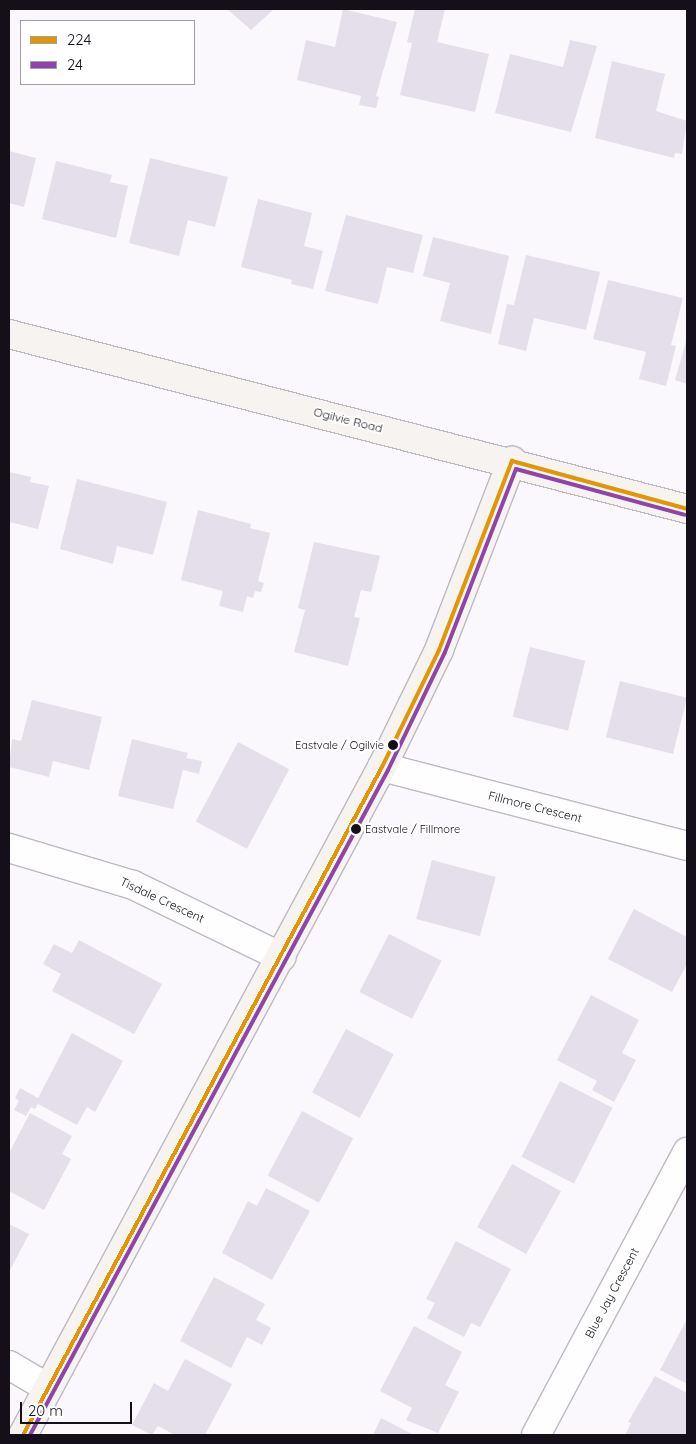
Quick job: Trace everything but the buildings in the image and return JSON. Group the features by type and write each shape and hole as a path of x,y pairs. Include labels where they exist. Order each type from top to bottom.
{"street":[{"name":"Ogilvie Road","path":"9,334 512,461 687,509"},
{"path":"23,1435 382,768 439,650 512,461"},
{"name":"Fillmore Crescent","path":"382,768 687,846"},
{"name":"Tisdale Crescent","path":"9,848 133,885 281,957"},
{"name":"Blue Jay Crescent","path":"536,1435 687,1152"},
{"path":"9,1365 48,1388"}],"transit line":[{"name":"224","path":"512,461 687,509"},
{"name":"224","path":"23,1435 382,767 439,650 512,461"},
{"name":"24","path":"30,1435 388,770 445,652 516,469 685,515"}],"place":[{"name":"Eastvale / Ogilvie","path":"393,745"},
{"name":"Eastvale / Fillmore","path":"356,829"}]}
